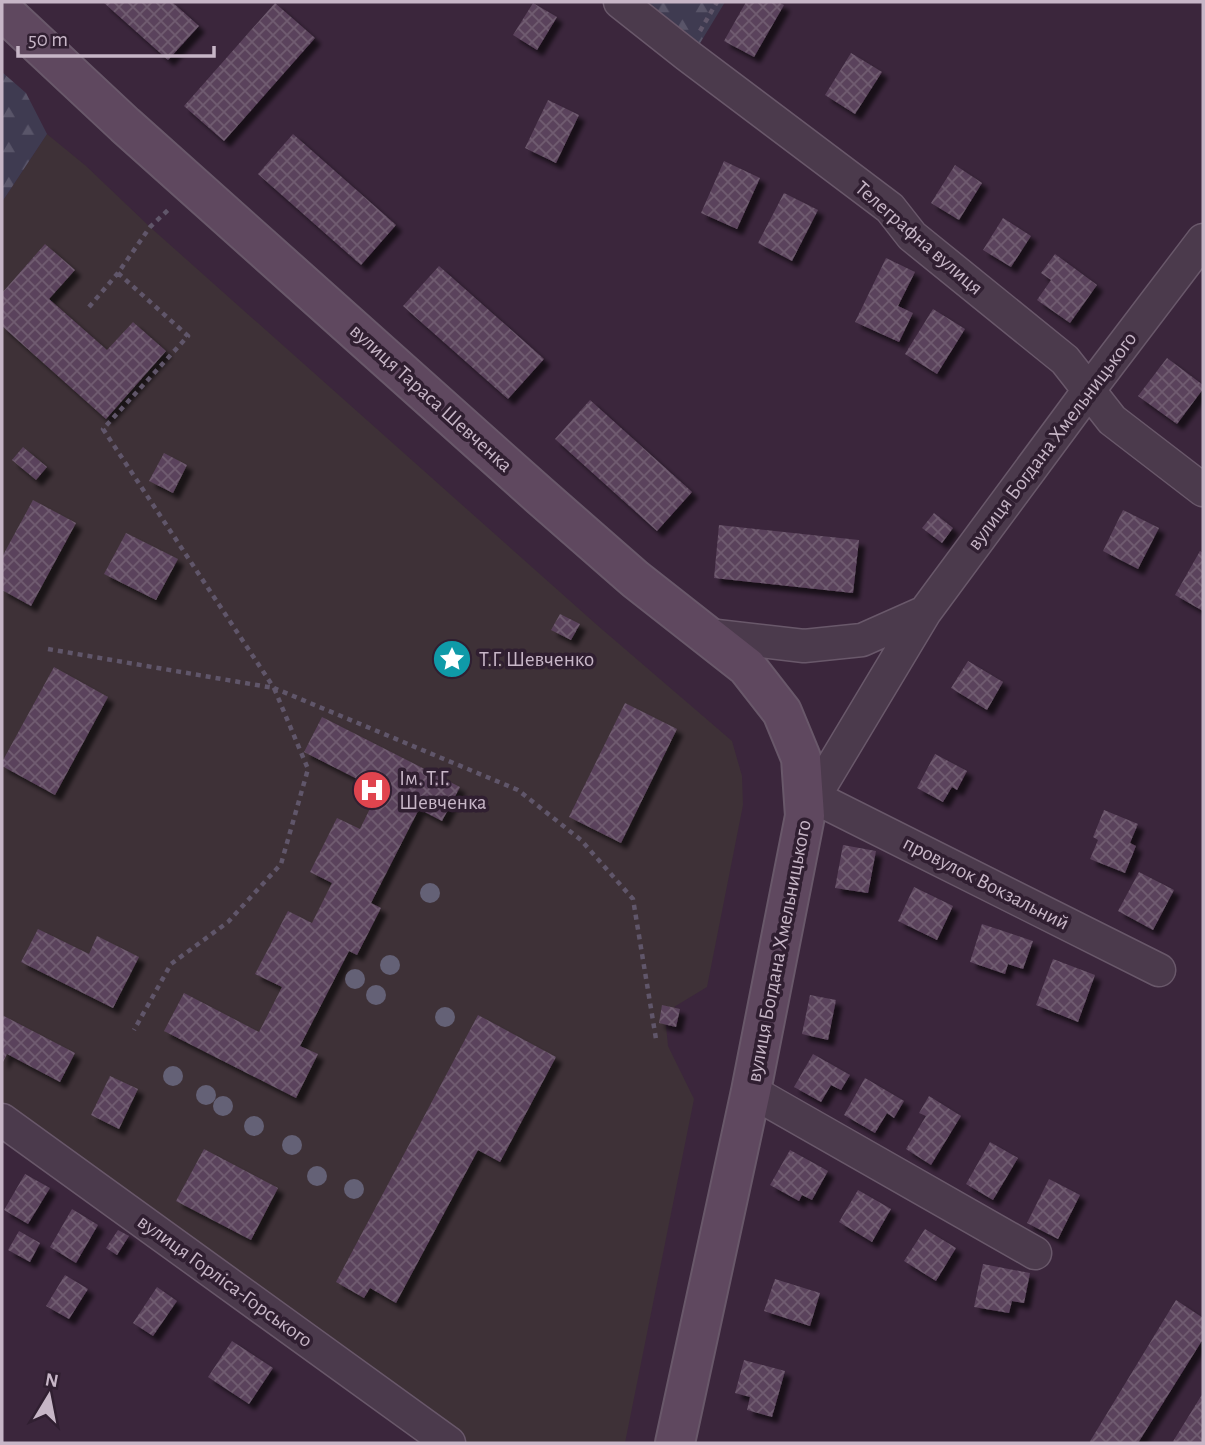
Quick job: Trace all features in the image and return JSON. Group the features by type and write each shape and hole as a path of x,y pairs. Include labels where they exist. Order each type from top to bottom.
{"main road":[{"name":"вулиця Тараса Шевченка","path":"2,10 125,125 635,579 747,667 782,712 801,758 810,806"},
{"name":"вулиця Богдана Хмельницького","path":"675,1443 810,806"}],"street":[{"name":"Телеграфна вулиця","path":"620,2 890,208 912,236 1065,360 1112,419 1203,490"},
{"name":"вулиця Богдана Хмельницького","path":"810,806 925,612 1203,240"},
{"path":"708,635 804,646 862,640 925,612"},
{"name":"провулок Вокзальний","path":"810,806 1158,970"},
{"path":"751,1091 1035,1253"},
{"name":"вулиця Горліса-Горського","path":"2,1120 449,1443"}],"path":[{"path":"89,307 118,273 150,227 167,210"},
{"path":"118,273 188,336 103,429 274,688 308,769 281,864 228,922 171,964 134,1030"},
{"path":"48,649 274,688 518,790 581,840 633,899 656,1039"}],"shaded area":[{"name":"Ім. Т.Г. Шевченка","path":"47,134 86,166 150,227 597,625 732,741 742,776 743,805 707,987 674,1007 680,1009 676,1027 666,1025 668,1046 694,1099 625,1443 461,1443 2,1106 2,202"}],"green space":[{"path":"620,2 725,2 691,58"},
{"path":"2,72 26,93 47,134 2,202"}],"building":[{"path":"103,2 172,2 199,26 168,60"},
{"path":"746,2 778,2 784,5 754,57 724,41"},
{"path":"275,3 315,38 224,141 184,106"},
{"path":"533,3 557,17 537,50 513,35"},
{"path":"851,53 882,72 855,114 825,95"},
{"path":"548,100 579,115 556,163 525,148"},
{"path":"293,134 396,225 361,265 258,174"},
{"path":"724,161 760,178 737,229 701,213"},
{"path":"955,165 982,183 959,220 931,203"},
{"path":"784,193 818,210 792,261 758,243"},
{"path":"1003,218 1031,236 1011,267 983,250"},
{"path":"45,244 75,270 49,299 107,350 133,322 166,351 106,419 2,326 2,293"},
{"path":"1055,254 1097,285 1070,323 1037,300 1051,280 1041,273"},
{"path":"886,258 915,272 898,306 913,313 899,342 855,322"},
{"path":"439,266 544,359 508,399 403,306"},
{"path":"933,309 965,329 937,374 905,354"},
{"path":"1167,358 1203,385 1203,389 1177,424 1138,396"},
{"path":"590,400 692,492 657,531 555,439"},
{"path":"23,447 47,467 36,480 12,460"},
{"path":"164,453 187,465 173,493 149,481"},
{"path":"33,500 76,523 31,606 2,590 2,557"},
{"path":"1123,510 1159,528 1138,569 1103,551"},
{"path":"934,513 953,528 942,543 922,528"},
{"path":"719,525 859,540 853,593 714,578"},
{"path":"126,533 178,559 156,600 104,574"},
{"path":"1200,551 1203,553 1203,611 1175,595"},
{"path":"560,614 580,624 571,640 551,630"},
{"path":"968,661 1003,682 987,710 951,688"},
{"path":"54,667 108,697 55,795 2,766"},
{"path":"625,703 677,729 621,843 569,817"},
{"path":"322,717 460,787 442,821 419,809 371,903 381,908 357,955 349,951 300,1046 318,1054 296,1098 164,1031 184,993 259,1032 282,987 255,974 288,911 312,923 332,883 310,872 337,818 360,829 379,790 304,752"},
{"path":"935,754 967,771 957,790 952,787 943,802 917,788"},
{"path":"1104,810 1138,824 1130,843 1136,846 1125,873 1090,859 1098,840 1093,837"},
{"path":"843,845 876,851 868,893 835,888"},
{"path":"1139,872 1174,890 1153,930 1118,911"},
{"path":"914,887 953,906 937,940 898,921"},
{"path":"982,924 1033,941 1023,969 1008,964 1005,974 970,962"},
{"path":"38,929 89,954 97,936 139,957 113,1008 21,962"},
{"path":"1053,959 1095,975 1078,1022 1036,1005"},
{"path":"810,995 836,1000 828,1040 802,1034"},
{"path":"662,1005 680,1009 676,1027 659,1023"},
{"path":"2,1015 75,1053 60,1082 7,1054 2,1064"},
{"path":"478,1015 556,1057 500,1162 478,1150 396,1303 370,1288 364,1298 336,1282"},
{"path":"813,1054 850,1075 841,1090 831,1085 821,1102 794,1087"},
{"path":"110,1076 138,1089 119,1129 91,1115"},
{"path":"865,1078 904,1101 894,1118 887,1113 875,1133 844,1115"},
{"path":"929,1096 961,1116 931,1165 906,1149 926,1116 919,1113"},
{"path":"990,1142 1018,1158 993,1200 966,1184"},
{"path":"204,1149 278,1188 251,1240 176,1201"},
{"path":"790,1150 828,1171 812,1200 802,1195 799,1201 770,1185"},
{"path":"25,1174 50,1188 28,1224 4,1210"},
{"path":"1049,1179 1080,1195 1058,1239 1027,1223"},
{"path":"858,1190 891,1209 872,1242 839,1222"},
{"path":"72,1209 98,1225 76,1263 50,1247"},
{"path":"925,1229 956,1248 936,1281 904,1261"},
{"path":"118,1230 129,1236 117,1255 106,1248"},
{"path":"19,1231 40,1243 30,1262 8,1250"},
{"path":"983,1264 1030,1273 1024,1303 1012,1301 1009,1313 974,1307"},
{"path":"65,1275 88,1289 69,1319 46,1306"},
{"path":"775,1279 820,1293 810,1326 764,1311"},
{"path":"157,1287 177,1301 153,1336 133,1323"},
{"path":"1176,1300 1203,1318 1203,1339 1138,1443 1089,1443"},
{"path":"232,1341 273,1368 249,1404 208,1377"},
{"path":"744,1360 785,1371 772,1417 747,1410 750,1397 735,1393"},
{"path":"1203,1393 1203,1443 1172,1443"}],"place":[{"name":"Т.Г. Шевченко","path":"452,659"},
{"name":"Ім. Т.Г. Шевченка","path":"372,790"}]}
